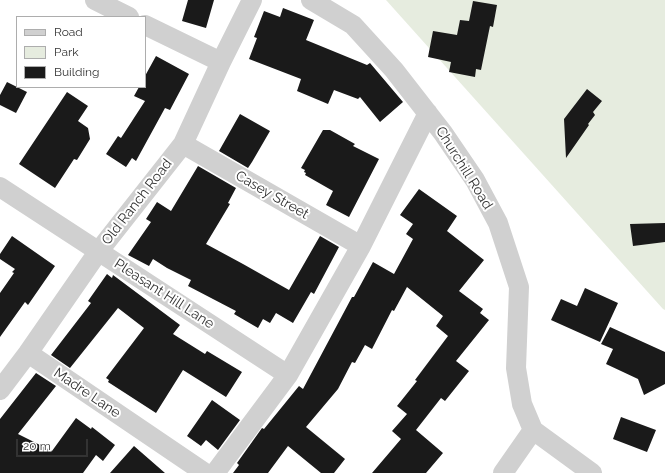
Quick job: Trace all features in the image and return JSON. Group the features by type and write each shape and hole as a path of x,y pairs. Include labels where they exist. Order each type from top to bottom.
{"street":[{"path":"95,0 127,16"},
{"name":"Old Ranch Road","path":"0,390 28,353 98,252 183,144 252,0"},
{"name":"Churchill Road","path":"311,0 353,25 394,70 443,133 475,180 498,223 519,287 516,368 522,404 532,430"},
{"path":"146,25 221,62"},
{"path":"215,473 288,375 361,246 428,113"},
{"name":"Casey Street","path":"183,144 361,246"},
{"name":"Pleasant Hill Lane","path":"0,187 288,375"},
{"name":"Madre Lane","path":"28,353 205,473"},
{"path":"503,473 532,430 592,473"}],"green space":[{"path":"386,0 665,0 665,310 663,309"}],"building":[{"path":"188,0 214,0 206,28 182,21"},
{"path":"473,1 497,5 493,27 490,26 481,70 476,69 475,77 449,72 451,62 428,57 433,31 457,35 460,20 469,21"},
{"path":"283,8 314,20 306,40 367,65 370,63 403,102 380,122 360,97 358,99 334,90 328,104 297,91 301,79 249,59 257,38 254,37 264,11 280,17"},
{"path":"156,56 189,74 170,110 165,108 136,161 132,158 126,167 106,154 118,136 121,138 145,101 134,96 138,88 146,88 146,74"},
{"path":"7,82 16,86 16,88 27,92 16,113 0,105 0,95"},
{"path":"587,89 602,101 593,112 595,115 588,124 589,125 566,158 564,119"},
{"path":"67,92 88,106 78,121 88,128 90,139 77,160 74,159 55,188 19,164"},
{"path":"240,114 270,131 248,168 219,151"},
{"path":"323,130 330,130 355,144 353,146 379,159 349,217 326,205 333,191 305,175 305,170 301,168"},
{"path":"198,166 236,188 228,203 230,204 206,244 289,290 320,236 339,247 314,294 311,292 293,323 276,313 270,323 263,319 258,328 234,314 236,311 188,286 191,280 153,259 149,266 128,255 151,222 146,219 157,202 171,211"},
{"path":"419,189 457,216 447,231 484,260 459,291 483,309 480,313 489,320 456,361 469,371 445,401 441,398 416,430 443,453 426,473 372,473 401,439 392,431 407,414 397,406 417,381 415,380 448,336 436,326 443,316 407,287 394,311 392,310 372,349 365,345 355,363 352,362 338,389 306,427 345,459 334,473 321,473 288,446 268,473 233,473 239,465 237,463 262,428 264,429 299,386 303,389 352,297 354,297 373,262 394,274 413,239 406,234 413,224 400,215"},
{"path":"665,223 665,242 633,246 630,224"},
{"path":"12,236 55,266 28,305 25,302 0,337 0,293 14,273 12,272 15,269 0,259 0,254"},
{"path":"107,274 112,278 113,275 180,325 173,334 205,354 207,351 242,372 226,397 183,370 156,413 108,382 109,380 106,378 144,328 118,308 70,368 51,355 91,303 88,301"},
{"path":"585,288 618,303 600,342 551,320 561,299 577,306"},
{"path":"610,327 665,352 665,384 644,395 638,379 606,364 613,349 601,344"},
{"path":"36,373 56,386 18,434 52,451 76,418 91,429 92,427 115,445 103,461 96,455 83,473 0,473 0,419"},
{"path":"212,400 240,420 218,450 206,440 201,446 187,436"},
{"path":"621,417 656,430 647,452 613,439"},
{"path":"134,446 165,473 110,473"}]}
